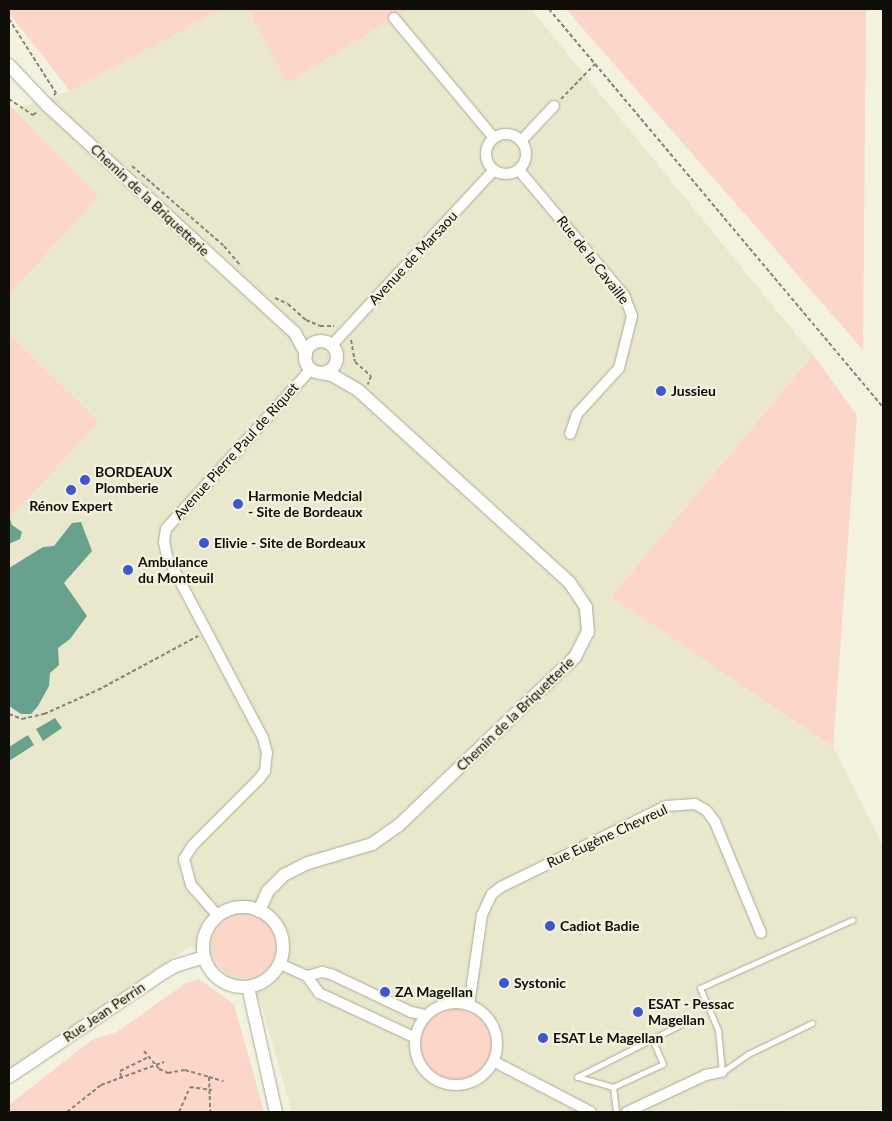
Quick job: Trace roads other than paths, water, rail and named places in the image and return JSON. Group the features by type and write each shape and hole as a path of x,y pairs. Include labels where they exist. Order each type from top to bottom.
{"street":[{"path":"394,18 494,138"},
{"name":"Chemin de la Briquetterie","path":"9,65 47,105 295,333 316,371 332,375 358,390 569,582 586,607 588,632 576,657 398,826 372,844 308,863 284,874 268,891 259,911"},
{"path":"521,140 554,106"},
{"path":"511,134 521,140 526,152 519,170 507,175 494,170 486,154 494,138 511,134"},
{"name":"Avenue de Marsaou","path":"326,343 494,170"},
{"name":"Rue de la Cavaille","path":"519,170 624,295 632,316 619,368 577,414 570,434"},
{"name":"Chemin de la Briquetterie","path":"295,333 326,343 358,390"},
{"path":"306,354 310,345 326,343"},
{"path":"316,371 334,366 337,357"},
{"name":"Avenue Pierre Paul de Riquet","path":"218,916 191,885 184,859 192,846 259,779 265,771 267,753 263,738 167,557 164,542 166,529 316,371"},
{"name":"Rue Eugène Chevreul","path":"469,1005 482,915 492,894 501,887 666,806 695,804 706,810 716,822 761,932"},
{"path":"247,906 259,911 267,913 279,928 284,946 280,964 267,980 248,987 229,984 213,974 204,957 204,940 218,916 226,910 247,906"},
{"name":"Rue Jean Perrin","path":"9,1077 160,975 175,966 204,957"},
{"path":"280,964 307,976 319,993 414,1037"},
{"path":"307,976 322,972 331,974 410,1012 425,1015 450,1004 469,1005 487,1016 496,1035 495,1062 479,1079 459,1086 438,1083 422,1070 414,1051 414,1037 425,1015"},
{"path":"248,987 276,1112"},
{"path":"495,1062 591,1112"},
{"path":"627,1112 706,1075 722,1072"}],"lane":[{"path":"812,1024 748,1054 722,1072 718,1030 700,988 852,920"},
{"path":"652,1039 663,1064 612,1087 577,1077 652,1039 688,1021"},
{"path":"612,1087 616,1112"}],"place":[{"name":"Jussieu","path":"661,391"},
{"name":"BORDEAUX Plomberie","path":"85,480"},
{"name":"Rénov Expert","path":"71,490"},
{"name":"Harmonie Medcial - Site de Bordeaux","path":"238,504"},
{"name":"Elivie - Site de Bordeaux","path":"204,543"},
{"name":"Ambulance du Monteuil","path":"128,570"},
{"name":"Cadiot Badie","path":"550,926"},
{"name":"Systonic","path":"504,983"},
{"name":"ZA Magellan","path":"385,992"},
{"name":"ESAT - Pessac Magellan","path":"638,1012"},
{"name":"ESAT Le Magellan","path":"543,1038"}]}
